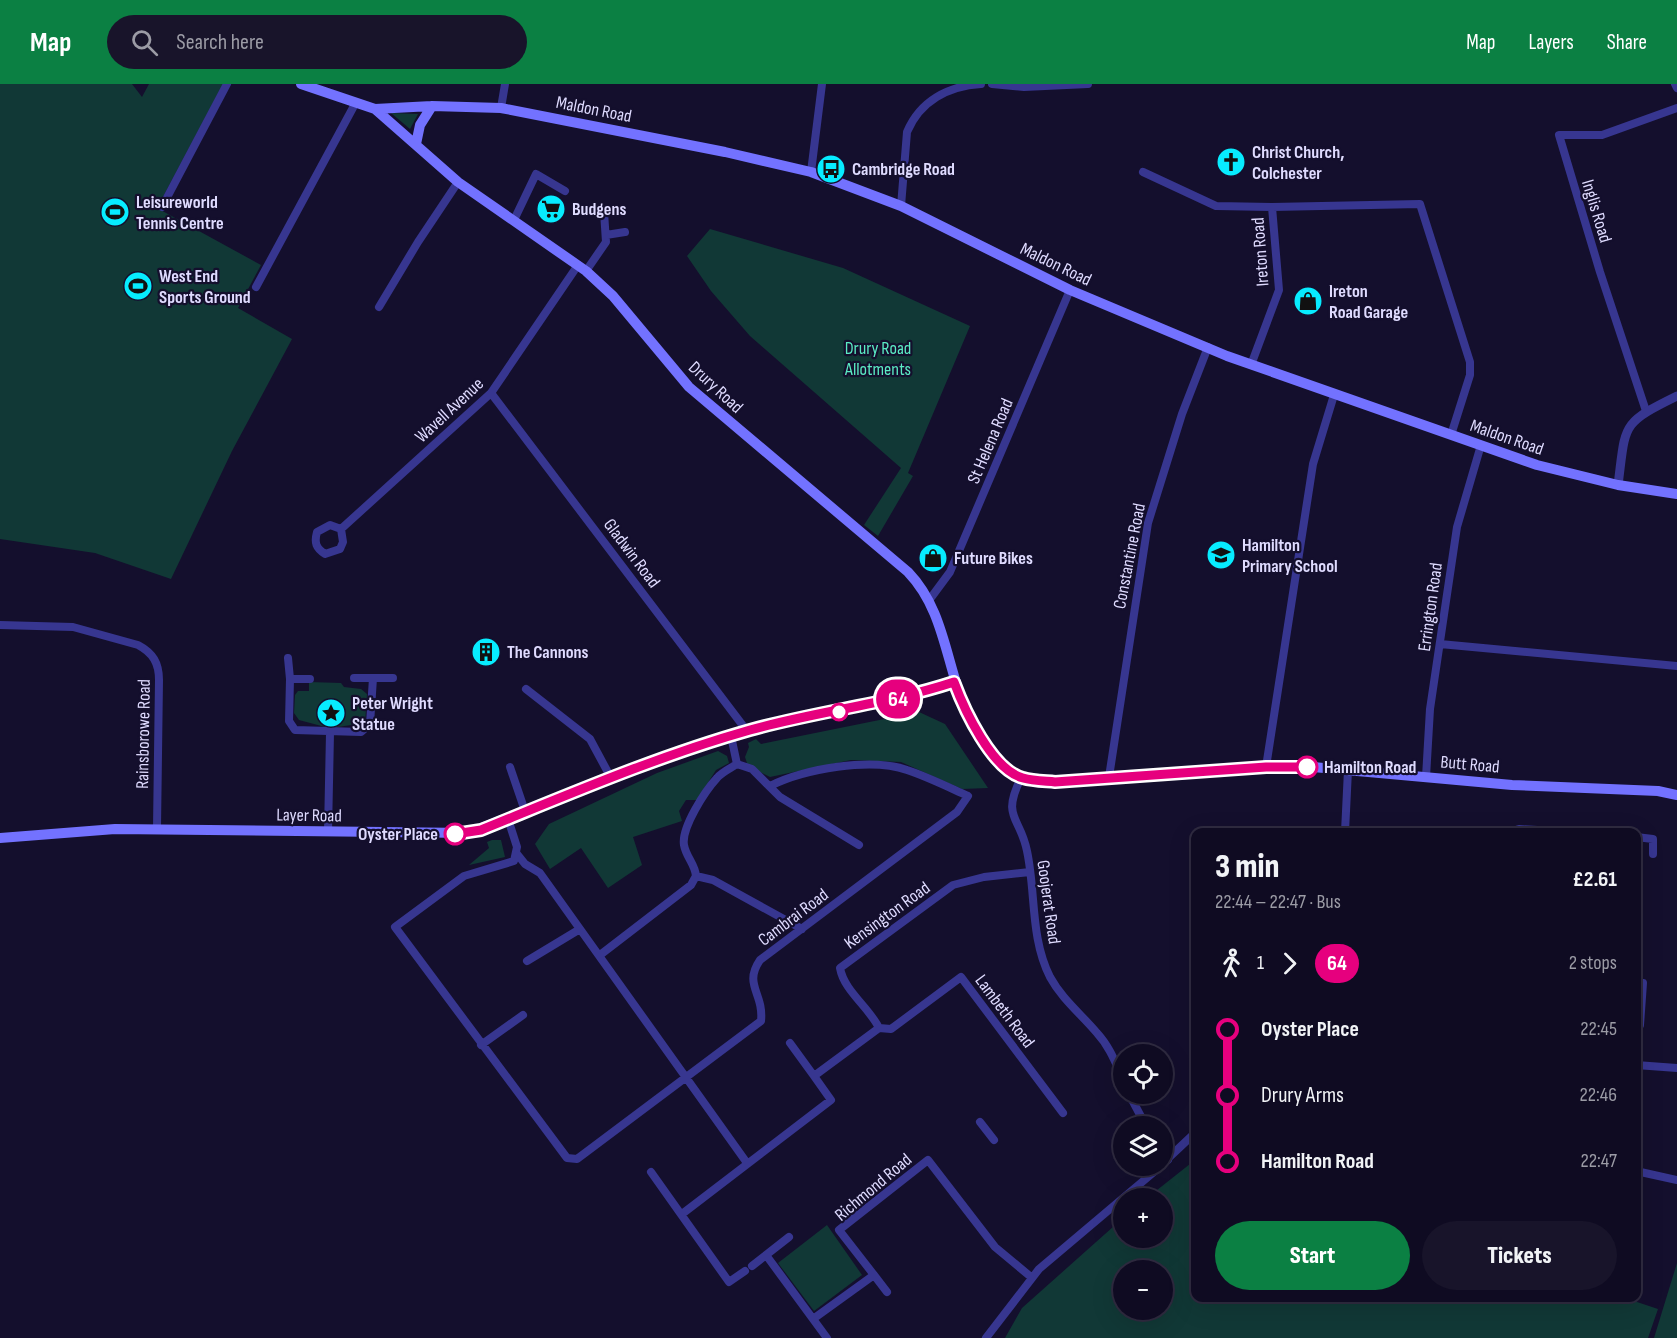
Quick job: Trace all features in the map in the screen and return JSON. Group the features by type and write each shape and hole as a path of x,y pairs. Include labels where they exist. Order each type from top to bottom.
{"main road":[{"path":"300,84 375,109"},
{"path":"416,144 420,125 432,106"},
{"name":"Maldon Road","path":"375,109 432,106 501,108 725,152 811,172 902,206 1070,290 1137,320 1334,395 1537,465 1618,485 1677,494"},
{"name":"Drury Road","path":"375,109 458,182 582,268 613,296 689,387 908,572 930,599 954,682"},
{"path":"954,682 963,708 979,736 1000,762 1021,778"},
{"name":"Layer Road","path":"0,838 75,830 157,828 457,834 481,830 611,778 747,731 916,695 954,682"},
{"name":"Butt Road","path":"1021,778 1055,782 1266,767 1348,770 1512,785 1658,791 1677,795"}],"street":[{"path":"162,207 227,84"},
{"path":"501,108 505,84"},
{"path":"811,172 823,95 822,84"},
{"path":"902,206 907,132 910,123 930,101 940,94 965,84 981,84"},
{"path":"992,84 1024,87 1088,84"},
{"path":"256,287 355,104"},
{"name":"Inglis Road","path":"1646,411 1600,272 1559,135 1602,135 1677,108"},
{"path":"1143,172 1216,206 1272,207"},
{"path":"514,220 536,174 565,190"},
{"path":"379,307 417,242 458,182"},
{"name":"Ireton Road","path":"1251,364 1280,290 1272,207 1420,204 1470,362 1470,375 1451,435"},
{"path":"604,212 606,235 625,232"},
{"name":"Wavell Avenue","path":"341,529 491,393 582,268 606,242 606,235"},
{"name":"St Helena Road","path":"930,599 950,572 1070,290"},
{"name":"Constantine Road","path":"1109,777 1148,523 1182,414 1208,347"},
{"name":"Gladwin Road","path":"491,393 747,731"},
{"path":"1266,767 1313,465 1334,395"},
{"path":"1618,485 1629,426 1646,411 1677,396"},
{"name":"Errington Road","path":"1426,777 1430,709 1457,527 1481,445"},
{"name":"Rainsborowe Road","path":"0,625 73,627 138,645 154,658 159,668 157,828"},
{"path":"1440,645 1677,666"},
{"path":"288,658 289,721 295,730 330,733 361,732 370,724 373,678"},
{"path":"354,678 393,678"},
{"path":"290,679 310,679"},
{"path":"526,689 590,739 611,778"},
{"path":"328,832 330,733"},
{"path":"731,736 737,764"},
{"path":"737,764 752,769 780,797 859,845"},
{"path":"600,955 691,885 696,876 695,867 684,848 686,828 718,777 737,764"},
{"name":"Cambrai Road","path":"481,1045 567,1158 577,1159 761,1021 762,1007 753,983 752,971 760,960 957,812 968,796 907,769 874,765 848,766 796,776 770,786"},
{"path":"510,768 525,811"},
{"path":"1345,828 1348,770"},
{"name":"Goojerat Road","path":"1021,778 1011,798 1013,817 1027,848 1037,938 1051,978 1070,1006 1098,1033 1113,1055"},
{"path":"508,819 518,847 514,861 507,865 476,871 464,876 395,927 481,1045 523,1015"},
{"path":"1641,838 1653,839 1653,854"},
{"path":"517,854 525,864 540,873 747,1163"},
{"name":"Kensington Road","path":"879,1028 873,1016 842,979 840,968 953,885 984,877 1030,872"},
{"path":"696,876 713,880 802,929"},
{"path":"527,961 580,929"},
{"name":"Lambeth Road","path":"879,1028 891,1029 961,977 1062,1113"},
{"path":"1641,992 1643,983"},
{"path":"814,1077 879,1028"},
{"path":"682,1214 831,1100 790,1043"},
{"path":"1641,1065 1677,1068"},
{"path":"980,1122 994,1140"},
{"path":"1173,1152 1191,1136"},
{"name":"Richmond Road","path":"887,1292 839,1230 928,1160 995,1247 1031,1277"},
{"path":"651,1172 729,1282 789,1237"},
{"path":"1641,1172 1677,1180"},
{"path":"986,1338 1031,1277 1146,1176"},
{"path":"766,1255 827,1338"},
{"path":"813,1319 874,1275"}],"green space":[{"path":"0,84 132,84 142,97 149,84 223,84 157,208 261,265 238,308 292,339 232,451 171,579 95,553 0,539"},
{"path":"391,113 418,114 410,129"},
{"name":"Drury Road Allotments","path":"710,229 843,268 970,326 908,473 913,476 878,536 864,525 901,468 750,336 711,291 687,256"},
{"path":"309,682 341,683 344,687 361,689 367,694 365,724 356,729 351,725 332,728 337,714 335,709 330,708 325,713 329,728 299,720 294,713 295,695 298,691 309,691"},
{"path":"919,712 945,724 988,788 962,789 901,762 851,760 770,777 748,766 745,757 749,747 748,743 756,739 761,744"},
{"path":"718,751 727,756 729,763 716,770 697,800 686,800 679,811 682,821 633,837 642,865 608,888 581,848 550,869 535,844 549,824 657,773"},
{"path":"501,840 505,857 469,865 489,848 487,842"},
{"path":"1191,1163 1191,1302 1637,1302 1658,1309 1648,1338 1005,1338 1022,1308 1113,1227 1113,1248 1173,1248 1173,1188 1160,1188"},
{"path":"827,1225 862,1275 814,1311 778,1263"},
{"path":"1677,1263 1677,1338 1654,1338"}],"bus line":[{"name":"64","path":"455,834 481,830 640,766 731,736 764,726 916,695 954,682 963,708 979,736 1000,762 1021,778 1055,782 1266,767 1307,767"}],"place":[{"name":"Christ Church, Colchester","path":"1231,162"},
{"name":"Cambridge Road","path":"831,169"},
{"name":"Budgens","path":"551,209"},
{"name":"Leisureworld Tennis Centre","path":"115,212"},
{"name":"West End Sports Ground","path":"138,286"},
{"name":"Ireton Road Garage","path":"1308,301"},
{"name":"Hamilton Primary School","path":"1221,555"},
{"name":"Future Bikes","path":"933,558"},
{"name":"The Cannons","path":"486,652"},
{"name":"Peter Wright Statue","path":"331,713"},
{"name":"Hamilton Road","path":"1307,767"},
{"name":"Oyster Place","path":"455,834"}]}
